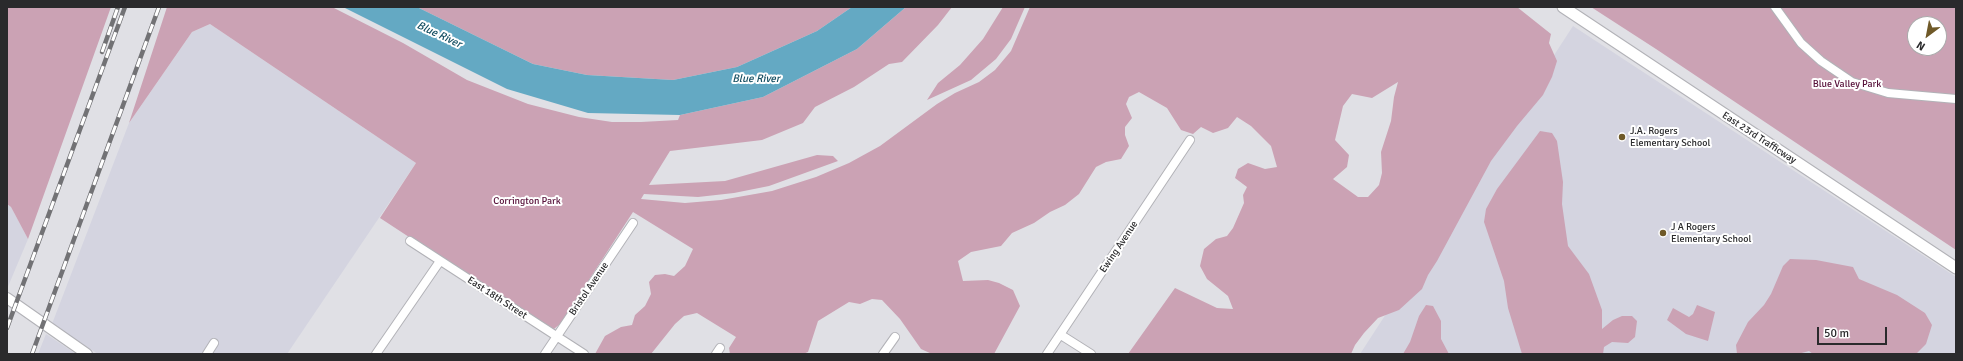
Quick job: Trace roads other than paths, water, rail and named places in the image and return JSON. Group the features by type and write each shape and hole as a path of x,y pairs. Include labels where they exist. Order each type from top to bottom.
{"main road":[{"name":"East 23rd Trafficway","path":"1563,7 1956,268"}],"street":[{"path":"1775,7 1800,43 1821,61 1852,82 1888,93 1956,99"},
{"name":"Ewing Avenue","path":"1048,354 1190,140"},
{"name":"Bristol Avenue","path":"545,354 633,223"},
{"name":"East 18th Street","path":"410,241 584,354"},
{"path":"376,354 440,261"},
{"path":"7,298 87,354"},
{"path":"1061,335 1091,354"},
{"path":"883,354 895,337"},
{"path":"207,354 214,343"}],"water":[{"name":"Blue River","path":"343,7 417,7 533,64 587,75 673,80 737,67 817,31 852,7 906,7 857,49 763,97 680,115 588,113 507,89"}],"railway":[{"path":"102,52 118,7"},
{"path":"7,328 125,7"},
{"path":"32,354 159,7"}],"place":[{"name":"J.A. Rogers Elementary School","path":"1622,137"},
{"name":"J A Rogers Elementary School","path":"1663,233"}],"park label":[{"name":"Blue Valley Park","path":"1847,84"},
{"name":"Corrington Park","path":"527,201"}]}
